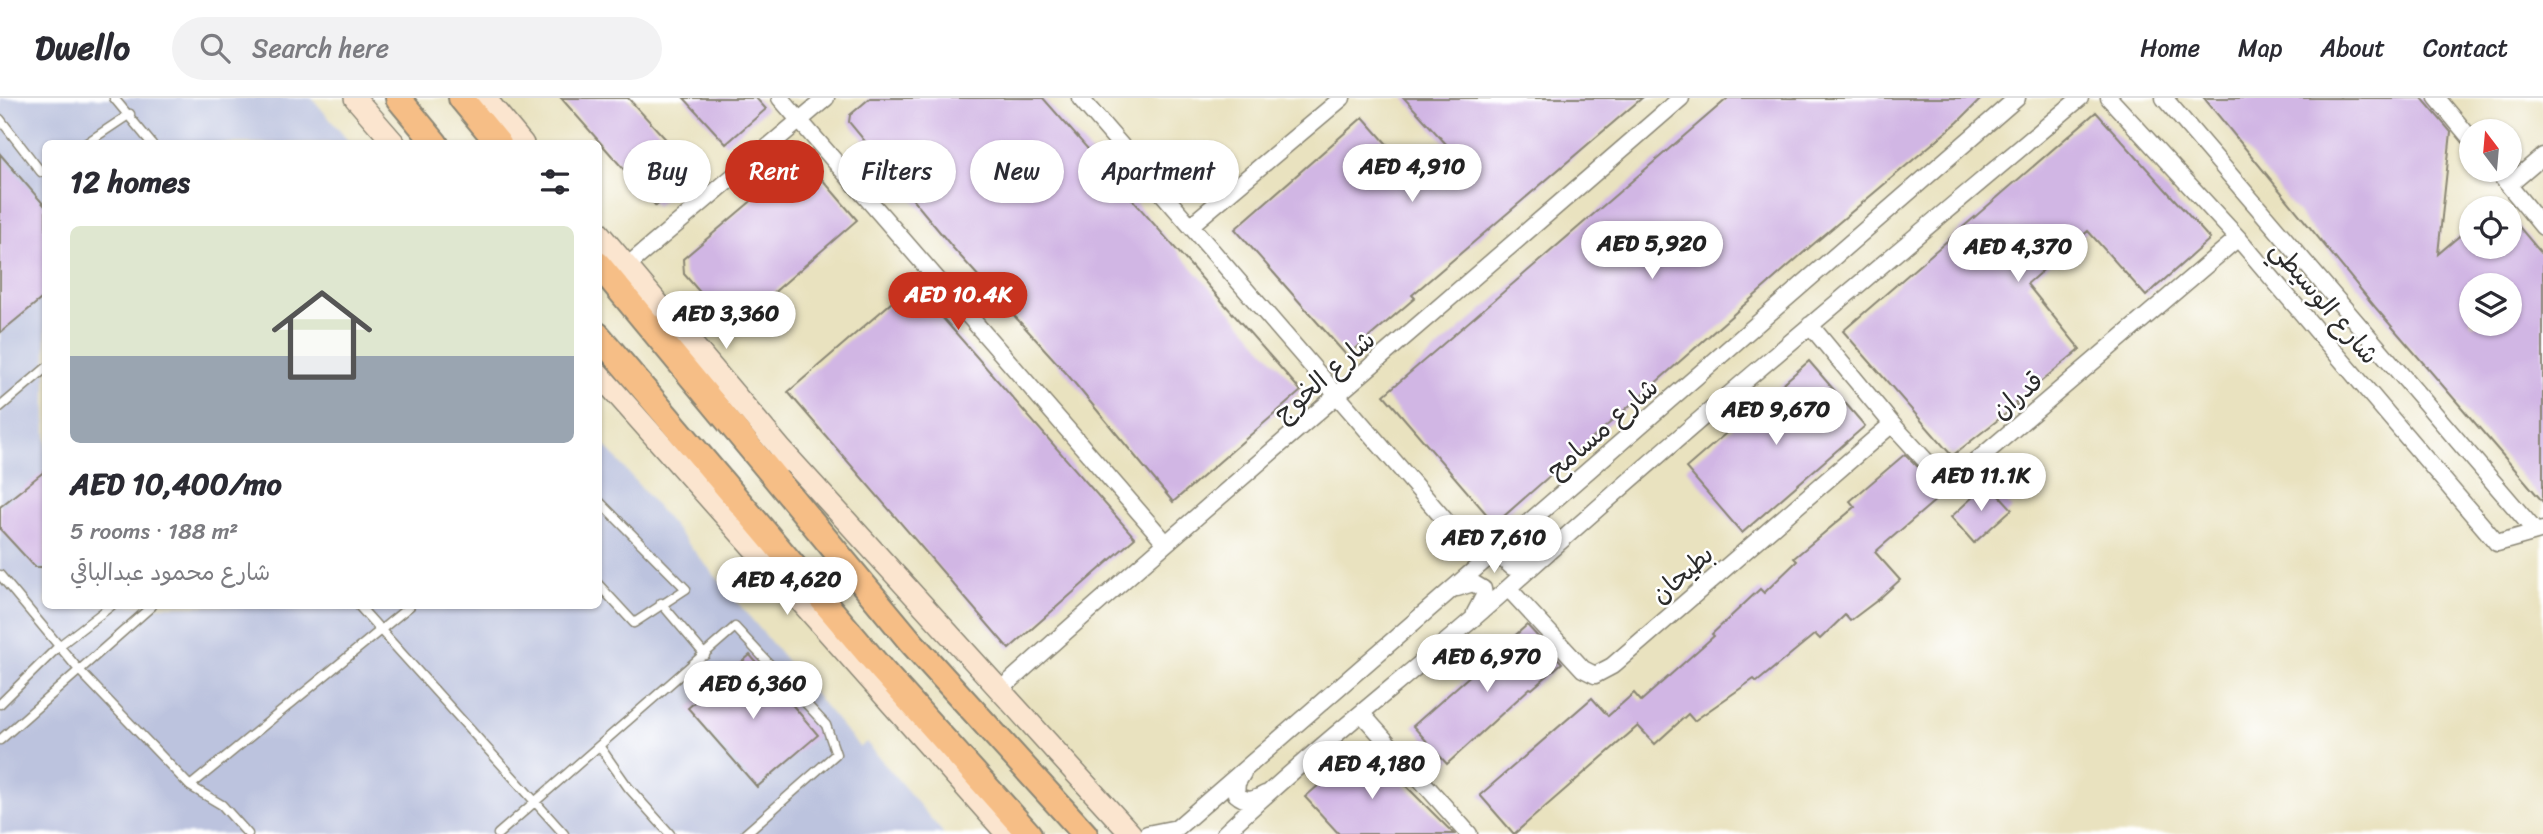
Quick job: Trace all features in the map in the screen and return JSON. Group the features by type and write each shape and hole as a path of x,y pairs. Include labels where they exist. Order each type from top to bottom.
{"main road":[{"path":"355,98 392,140"},
{"path":"398,98 433,140"},
{"path":"461,98 496,140"},
{"path":"485,98 520,140"},
{"path":"602,237 780,448 1131,834"},
{"path":"602,269 911,642 1085,834"},
{"path":"602,340 881,669 1028,834"},
{"path":"602,378 1007,834"},
{"path":"780,448 794,500"}],"street":[{"path":"780,98 1165,542"},
{"path":"626,266 826,98"},
{"path":"1080,98 1340,395 1482,563"},
{"path":"1191,225 1342,98"},
{"name":"شارع الخوج","path":"999,691 1165,542 1340,395 1681,98"},
{"name":"شارع مسامح","path":"1147,834 1177,828 2017,98"},
{"path":"1224,834 1269,792 1362,715 1810,325 2080,98"},
{"name":"شارع الوسيطي","path":"2109,98 2238,238 2497,543 2539,531 2164,98"},
{"path":"2437,98 2459,125"},
{"path":"2509,185 2543,156"},
{"path":"2507,182 2543,227"},
{"name":"قدران","path":"1810,325 1892,424 1936,472 1948,476 1967,470 2238,238"},
{"name":"بطيحان","path":"1508,588 1583,669 1595,675 1612,666 1892,424"},
{"path":"1518,532 1505,552 1504,560 1511,568 1537,561"},
{"path":"1449,592 1473,583 1483,589 1483,596 1473,619"},
{"path":"1362,715 1469,834"},
{"path":"1244,771 1237,783 1236,794 1242,800 1255,800 1269,792"}],"lane":[{"path":"114,98 149,140"},
{"path":"91,140 130,114"},
{"path":"0,119 42,171"},
{"path":"0,407 42,371"},
{"path":"602,504 686,589 634,623 602,588"},
{"path":"0,575 79,670 190,786 222,804 248,834"},
{"path":"661,603 705,655"},
{"path":"0,704 59,646 107,609"},
{"path":"0,740 149,609"},
{"path":"361,609 534,804 564,834"},
{"path":"190,786 378,629 406,609"},
{"path":"498,834 735,627 825,725 836,754 745,834"},
{"path":"600,747 628,787 670,834"}],"shaded area":[{"path":"0,98 312,98 347,140 42,140 42,609 602,609 602,442 860,748 866,742 944,834 0,834"}],"building":[{"path":"561,98 628,98 667,140 623,140 623,168 602,145 602,140 598,140"},
{"path":"684,98 756,98 766,109 731,140 725,140 725,143"},
{"path":"870,98 1043,98 1080,140 1078,203 1135,203 1301,391 1173,502 1067,374 916,203 956,203 956,140 864,140 849,122 850,115"},
{"path":"1404,98 1642,98 1412,295 1415,298 1347,356 1235,229 1363,117 1423,185 1457,156"},
{"path":"1728,98 1982,98 1958,122 1810,247 1495,524 1384,395"},
{"path":"2204,98 2422,98 2451,132 2438,254 2459,236 2459,259 2522,259 2522,230 2543,255 2543,502 2375,307"},
{"path":"2096,112 2210,239 2146,296 2088,231 2027,284 2080,349 2015,403 2017,405 1952,456 1843,331"},
{"path":"0,154 42,202 42,298 0,333"},
{"path":"824,181 838,198 838,203 842,203 857,220 732,329 684,274 683,259 749,203 824,203"},
{"path":"913,284 1135,538 1009,649 788,392"},
{"path":"1809,361 1865,426 1742,533 1686,468"},
{"path":"1905,454 1944,493 1875,552 1900,580 1850,621 1845,615 1820,639 1815,634 1757,682 1754,679 1694,721 1688,714 1655,744 1638,726 1514,834 1480,795 1592,698 1608,716 1634,693 1641,701 1714,636 1712,634 1760,589 1764,593 1797,561 1794,558 1855,507 1850,501"},
{"path":"42,473 42,567 35,567 0,529 0,507"},
{"path":"1988,483 2012,509 1974,543 1951,517"},
{"path":"1527,625 1562,663 1530,688 1447,764 1413,726"},
{"path":"750,655 818,735 757,787 688,708"},
{"path":"1365,745 1454,834 1339,834 1305,797"}]}
